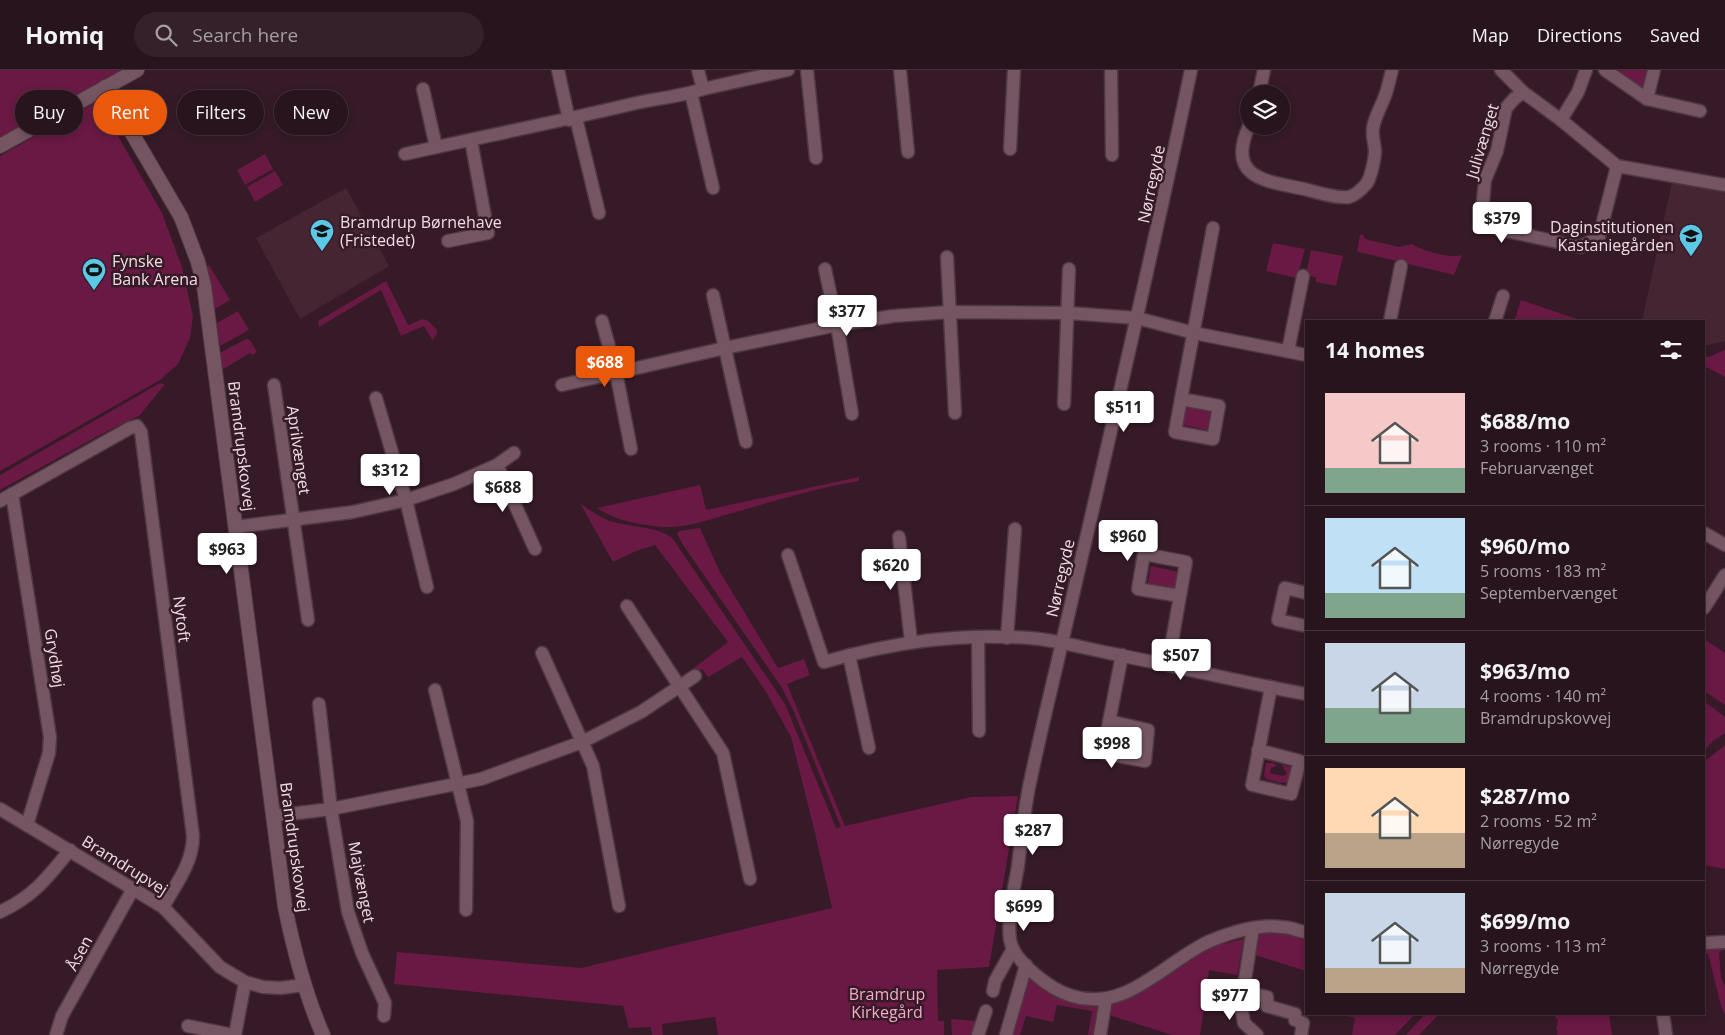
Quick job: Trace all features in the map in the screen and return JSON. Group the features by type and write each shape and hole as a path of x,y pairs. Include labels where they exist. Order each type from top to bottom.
{"street":[{"path":"0,146 137,70"},
{"path":"558,70 599,213"},
{"path":"698,70 703,89"},
{"path":"405,154 572,119 635,103 690,93 788,70"},
{"path":"807,70 816,158"},
{"path":"900,70 908,152"},
{"path":"1010,149 1014,70"},
{"path":"1111,70 1112,155"},
{"name":"Nørregyde","path":"1013,950 1010,941 1010,918 1028,790 1161,213 1191,70"},
{"path":"1262,85 1264,70"},
{"path":"1246,135 1242,148 1244,164 1251,174 1280,184 1332,196 1348,197 1360,191 1368,181 1375,151 1373,127 1377,111 1385,96 1392,70"},
{"path":"1501,70 1522,92 1561,120 1617,166 1725,185"},
{"path":"1561,120 1578,92 1586,70"},
{"path":"1606,70 1648,99 1700,111"},
{"path":"1648,99 1654,70"},
{"name":"Bramdrupskovvej","path":"105,87 181,217 198,262 209,319 285,908 304,985 323,1035"},
{"path":"423,89 436,147"},
{"name":"Julivænget","path":"1522,92 1506,108 1497,151 1485,180 1482,212 1489,224 1498,229 1580,247 1599,237 1617,166"},
{"path":"690,93 713,188"},
{"path":"448,242 488,233 471,140"},
{"path":"1182,399 1213,228"},
{"path":"947,257 955,413"},
{"path":"1390,320 1401,266"},
{"path":"825,268 852,414"},
{"path":"1064,404 1070,269"},
{"path":"1288,351 1303,276"},
{"path":"714,295 746,442"},
{"path":"1496,320 1503,296"},
{"path":"562,385 837,325 892,316 950,312 1068,313 1137,318 1194,333 1305,355"},
{"path":"602,321 616,372 631,449"},
{"name":"Aprilvænget","path":"274,384 308,620"},
{"path":"376,398 406,500 426,587"},
{"name":"Nytoft","path":"0,501 130,428 137,426 141,432 193,836 193,851 189,862 164,907"},
{"name":"Aprilvænget","path":"235,527 353,512 406,500 454,484 496,465 514,453"},
{"path":"496,465 535,549"},
{"name":"Grydhøj","path":"12,494 50,737 49,753 27,825"},
{"path":"1007,638 1014,529"},
{"path":"1705,534 1725,546"},
{"path":"899,537 911,642"},
{"path":"788,555 824,662 911,642 946,638 1031,638 1168,664 1305,694"},
{"path":"1705,606 1725,576"},
{"path":"1305,593 1285,588 1278,620 1305,626"},
{"path":"1168,664 1180,596"},
{"path":"627,606 723,753 750,880"},
{"path":"978,637 979,731"},
{"path":"542,653 593,766 619,906"},
{"path":"850,655 868,748"},
{"path":"1109,721 1122,655"},
{"path":"273,816 331,809 481,779 582,742 641,712 695,676"},
{"path":"1258,750 1271,687"},
{"path":"435,690 466,821 466,910"},
{"name":"Majvænget","path":"319,704 331,809 348,912 362,953 385,1003 384,1016"},
{"name":"Bramdrupvej","path":"0,809 164,907 220,967 245,982 263,987 281,988 304,985"},
{"path":"0,912 43,884 70,850"},
{"name":"Åsen","path":"56,1035 62,1016 134,888"},
{"path":"993,991 996,980 1013,950 1039,978 1071,996 1106,999 1127,993 1209,942 1253,928 1267,926 1305,932"},
{"path":"1253,928 1241,1005 1244,1023 1257,1035"},
{"path":"1705,943 1725,942"},
{"path":"1006,1035 1026,965"},
{"path":"188,1026 234,1035 245,982"},
{"path":"1242,991 1267,997 1267,1006 1295,1014 1295,1020 1303,1023 1301,1035"},
{"path":"1100,1035 1106,999"},
{"path":"978,1035 986,1011"},
{"path":"1663,1015 1666,1035"}],"shaded area":[{"name":"Daginstitutionen Kastaniegården","path":"1672,182 1725,192 1725,341 1705,346 1705,320 1642,320"},
{"name":"Bramdrup Børnehave (Fristedet)","path":"346,188 389,266 300,319 256,238"}],"green space":[{"path":"0,70 125,70 83,93 83,90 15,90 15,131 0,139"},
{"path":"1615,70 1649,70 1644,86 1637,87"},
{"name":"Fynske Bank Arena","path":"93,104 93,135 117,135 162,213 182,267 193,316 190,338 178,364 160,380 0,471 0,156 37,135 83,135 83,109"},
{"path":"265,154 273,169 245,185 237,170"},
{"path":"275,171 283,185 255,202 247,187"},
{"path":"1363,234 1365,239 1399,247 1412,244 1436,254 1462,255 1454,275 1359,252 1357,251 1360,235"},
{"path":"1273,243 1305,249 1297,278 1266,271"},
{"path":"1311,250 1343,256 1336,286 1316,282 1316,278 1306,274"},
{"path":"209,265 230,300 215,309 205,267"},
{"path":"386,281 408,325 424,319 437,330 437,334 432,340 424,326 401,336 381,290 319,327 318,321"},
{"path":"1521,300 1580,320 1518,320 1515,319"},
{"path":"238,311 249,330 220,346 217,323"},
{"path":"246,339 250,340 257,352 252,355 250,353 222,370 220,353"},
{"path":"1725,350 1725,377 1705,367 1705,356 1709,357"},
{"path":"160,383 165,384 140,415 0,490 0,475"},
{"path":"1184,406 1211,412 1207,430 1180,424"},
{"path":"859,477 859,481 810,491 701,522 680,526 664,527 634,523 613,517 597,508 700,485 706,510"},
{"name":"Bramdrup Kirkegård","path":"580,503 610,521 652,529 673,539 785,704 836,828 841,827 794,712 782,688 683,545 677,534 679,531 700,528 720,572 778,668 804,659 810,675 787,684 845,826 971,797 1018,796 989,967 937,970 938,1021 944,1021 944,1035 718,1035 715,1017 662,1024 663,1035 652,1035 651,1027 629,1028 623,1006 394,984 397,952 581,968 832,908 791,737 766,692 742,657 708,677 702,669 683,682 685,675 728,642 655,545 636,551 613,562"},
{"path":"1151,566 1179,572 1175,590 1148,583"},
{"path":"1705,640 1725,653 1725,705 1705,692"},
{"path":"1705,702 1725,717 1725,733 1713,741 1705,750"},
{"path":"1115,730 1143,736 1139,753 1112,747"},
{"path":"1725,745 1725,869 1705,865 1705,761"},
{"path":"1266,763 1273,763 1277,766 1271,768 1270,773 1283,776 1287,774 1282,765 1292,767 1289,782 1281,783 1266,779 1264,775"},
{"path":"1286,927 1305,932 1305,971 1255,955 1259,933"},
{"path":"1244,939 1237,975 1209,970 1200,1035 1172,1035 1109,1015 1111,1004 1133,996 1195,956 1218,945"},
{"path":"1725,946 1725,950 1719,953 1721,978 1725,986 1725,1015 1708,954 1705,952 1705,947"},
{"path":"1029,977 1095,1004 1099,1014 1094,1035 1088,1035 1092,1011 1057,1005 1053,1022 1026,1016 1020,1035 1009,1035"},
{"path":"1342,1015 1414,1015 1395,1035 1352,1035 1355,1018"},
{"path":"1424,1015 1438,1015 1419,1035 1406,1035"},
{"path":"1556,1015 1609,1015 1612,1035 1557,1035 1558,1019 1555,1018"},
{"path":"951,1019 976,1021 971,1035 952,1035"}],"place":[{"name":"Bramdrup Børnehave (Fristedet)","path":"322,252"},
{"name":"Daginstitutionen Kastaniegården","path":"1691,257"},
{"name":"Fynske Bank Arena","path":"94,291"}]}
